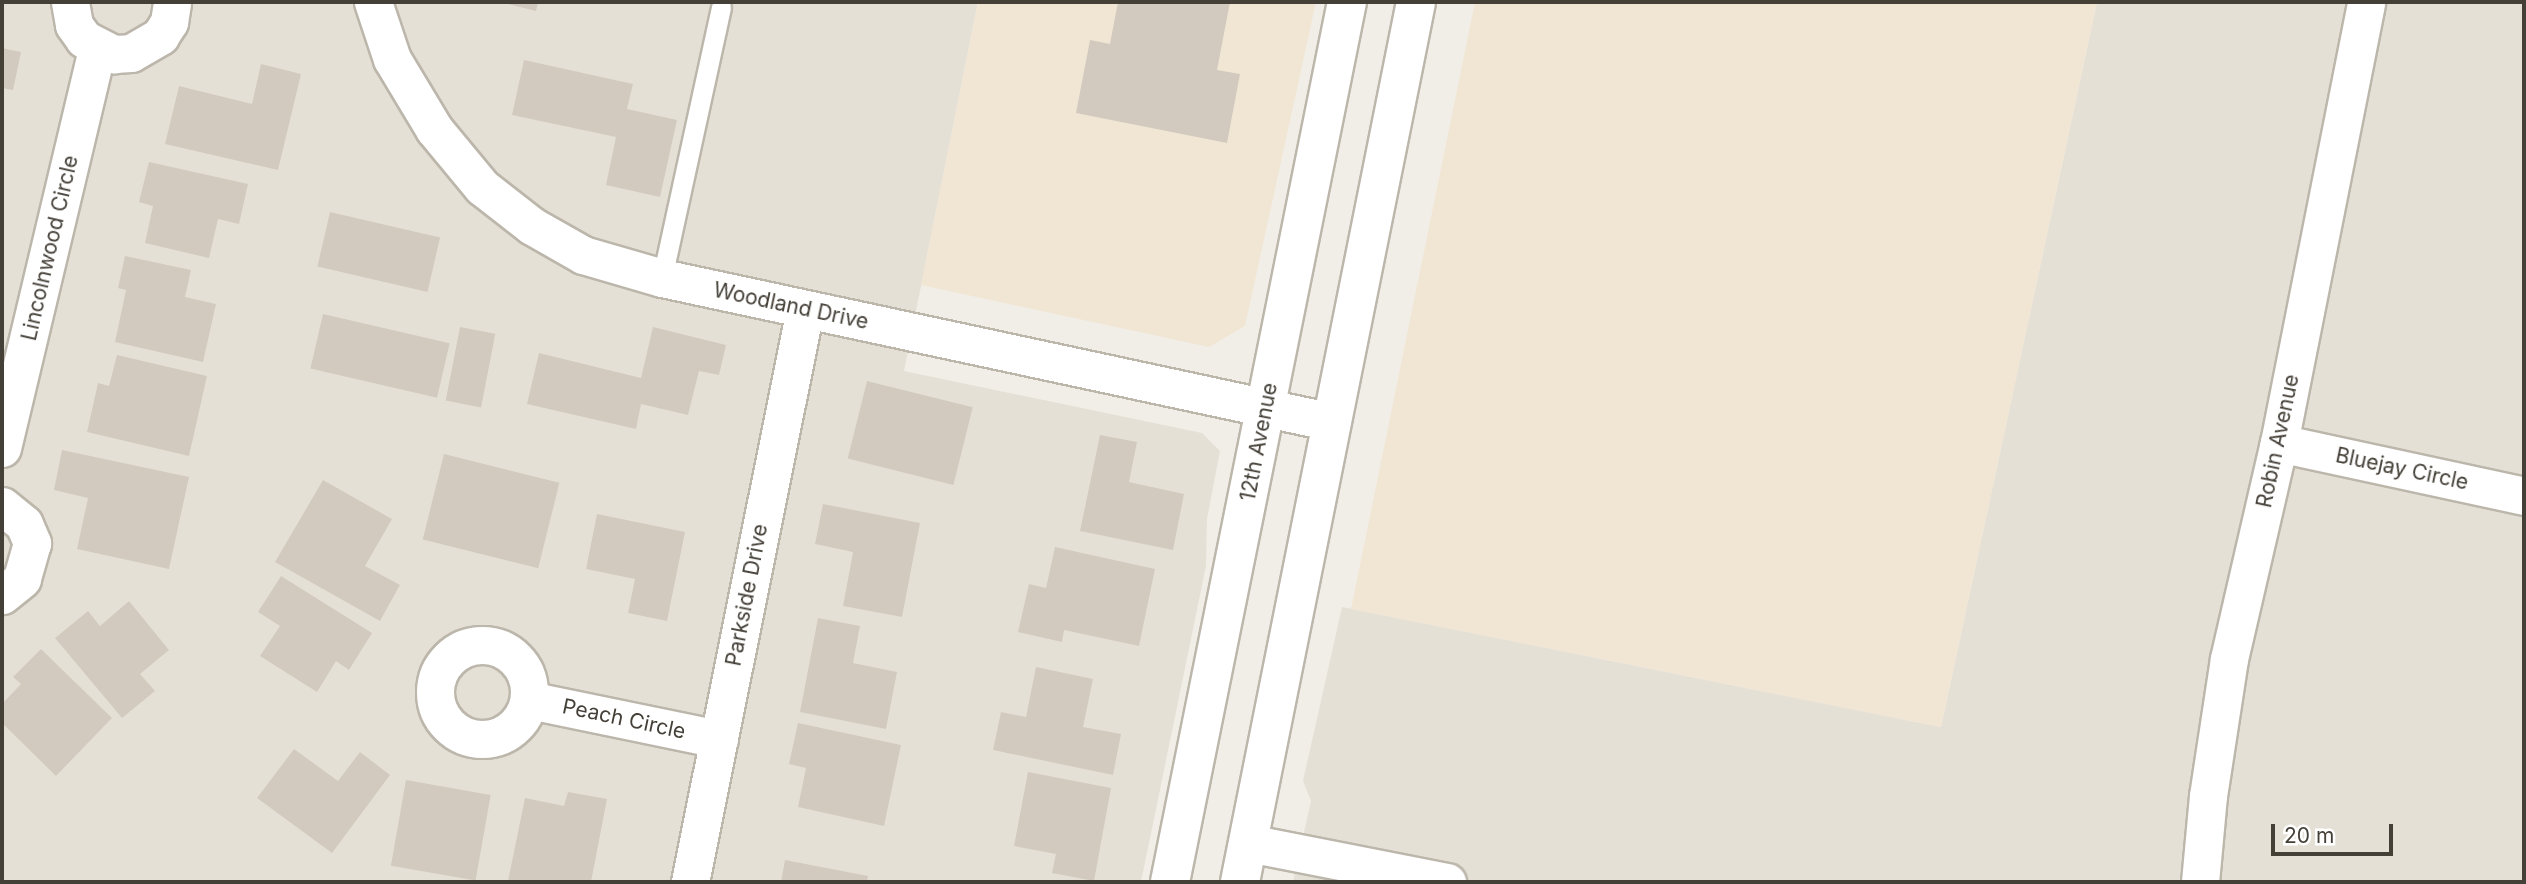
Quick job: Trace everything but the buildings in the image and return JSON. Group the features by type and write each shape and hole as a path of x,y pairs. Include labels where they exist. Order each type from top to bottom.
{"street":[{"path":"70,2 75,25 97,49 131,53 147,47 160,36 182,3"},
{"name":"Woodland Drive","path":"373,2 393,59 427,117 482,187 532,226 583,255 662,278 1332,422"},
{"name":"12th Avenue","path":"1170,882 1347,2"},
{"path":"1240,882 1416,2"},
{"name":"Robin Avenue","path":"2200,882 2208,796 2229,659 2279,443 2366,2"},
{"name":"Lincolnwood Circle","path":"2,448 97,49"},
{"name":"Parkside Drive","path":"690,882 805,309"},
{"name":"Bluejay Circle","path":"2279,443 2524,496"},
{"path":"2,506 24,524 32,543 31,559 22,579 2,595"},
{"name":"Peach Circle","path":"529,700 719,739"},
{"path":"1248,843 1447,882"}],"lane":[{"path":"662,278 721,7"}],"shaded area":[{"path":"2,2 978,2 904,371 1202,433 1220,451 1207,519 1206,566 1141,882 2,882"},
{"path":"978,2 1316,2 1245,326 1209,347 921,285"},
{"path":"1475,2 2097,2 1941,727 1351,609"},
{"path":"2097,2 2524,2 2524,882 1293,882 1311,801 1303,781 1342,607 1941,727"}]}
